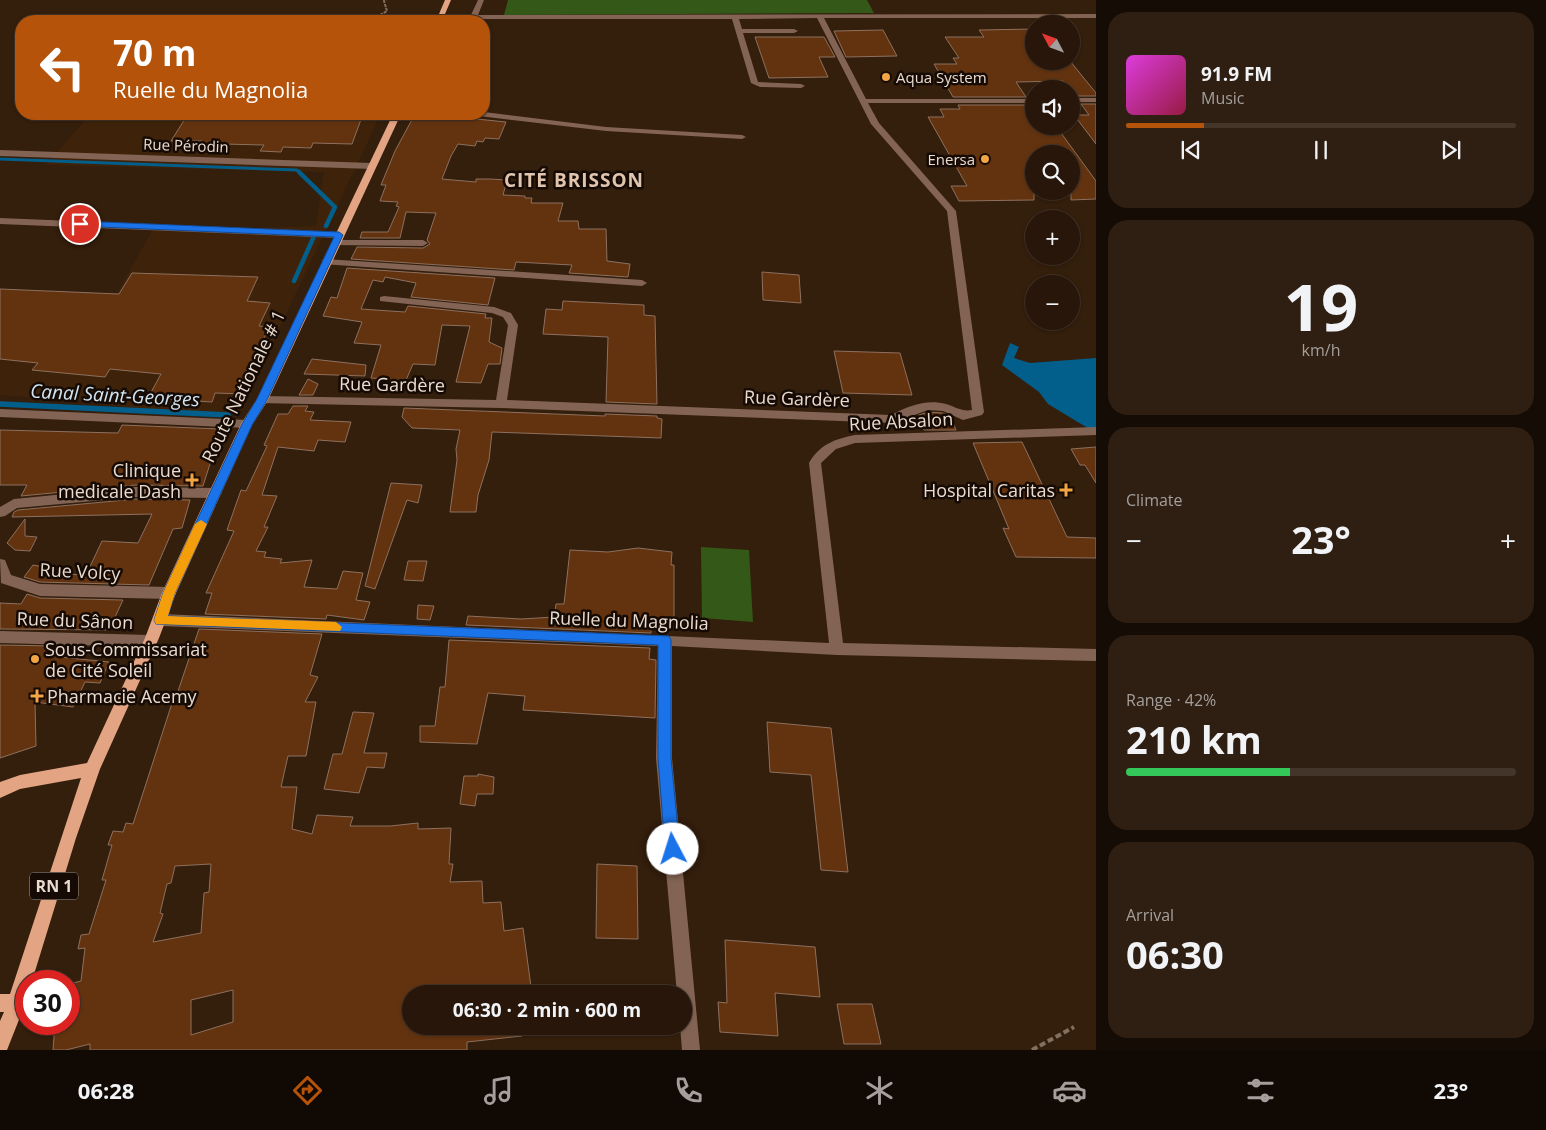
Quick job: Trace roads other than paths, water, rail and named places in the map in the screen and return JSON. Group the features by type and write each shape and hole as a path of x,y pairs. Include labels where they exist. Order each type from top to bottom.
{"main road":[{"path":"442,15 448,0"},
{"name":"Route Nationale # 1","path":"0,1046 8,1002 92,769 161,620 169,593 247,424 262,400 394,120"},
{"path":"0,790 20,782 92,769"}],"street":[{"path":"475,15 481,0"},
{"path":"490,17 820,18 1096,16"},
{"path":"735,18 755,83 760,85 801,86"},
{"name":"Rue Gardère","path":"262,400 501,404 893,419 918,406 949,408 963,416 978,412 951,211 875,124 820,18"},
{"path":"739,31 794,31"},
{"path":"1080,100 1096,100"},
{"path":"864,101 1025,101"},
{"path":"490,115 606,129 742,137"},
{"name":"Rue Pérodin","path":"0,153 372,166"},
{"path":"0,221 423,243"},
{"path":"326,262 642,283"},
{"path":"384,299 494,310 506,315 513,325 501,404"},
{"path":"0,413 247,424"},
{"name":"Rue Absalon","path":"837,649 815,463 822,450 836,443 854,439 1096,431"},
{"path":"0,515 14,504 136,492 216,493"},
{"name":"Rue Volcy","path":"0,564 6,579 40,590 169,593"},
{"name":"Ruelle du Magnolia","path":"161,620 665,640 837,649 1096,655"},
{"name":"Rue du Sânon","path":"0,637 150,641"},
{"path":"665,640 664,758 691,1050"}],"water":[{"path":"1010,343 1019,347 1014,358 1030,363 1096,358 1096,429 1091,430 1048,404 1039,392 1002,365"}],"waterway":[{"path":"0,159 297,170 299,172"},
{"path":"299,172 335,207 326,226"},
{"path":"294,281 315,234"},
{"name":"Canal Saint-Georges","path":"0,404 228,415"}],"place":[{"name":"Aqua System","path":"886,77"},
{"name":"Enersa","path":"985,159"},
{"name":"Clinique medicale Dash","path":"192,480"},
{"name":"Hospital Caritas","path":"1066,490"},
{"name":"Sous-Commissariat de Cité Soleil","path":"35,659"},
{"name":"Pharmacie Acemy","path":"37,696"}],"district":[{"name":"CITÉ BRISSON","path":"574,180"}]}
